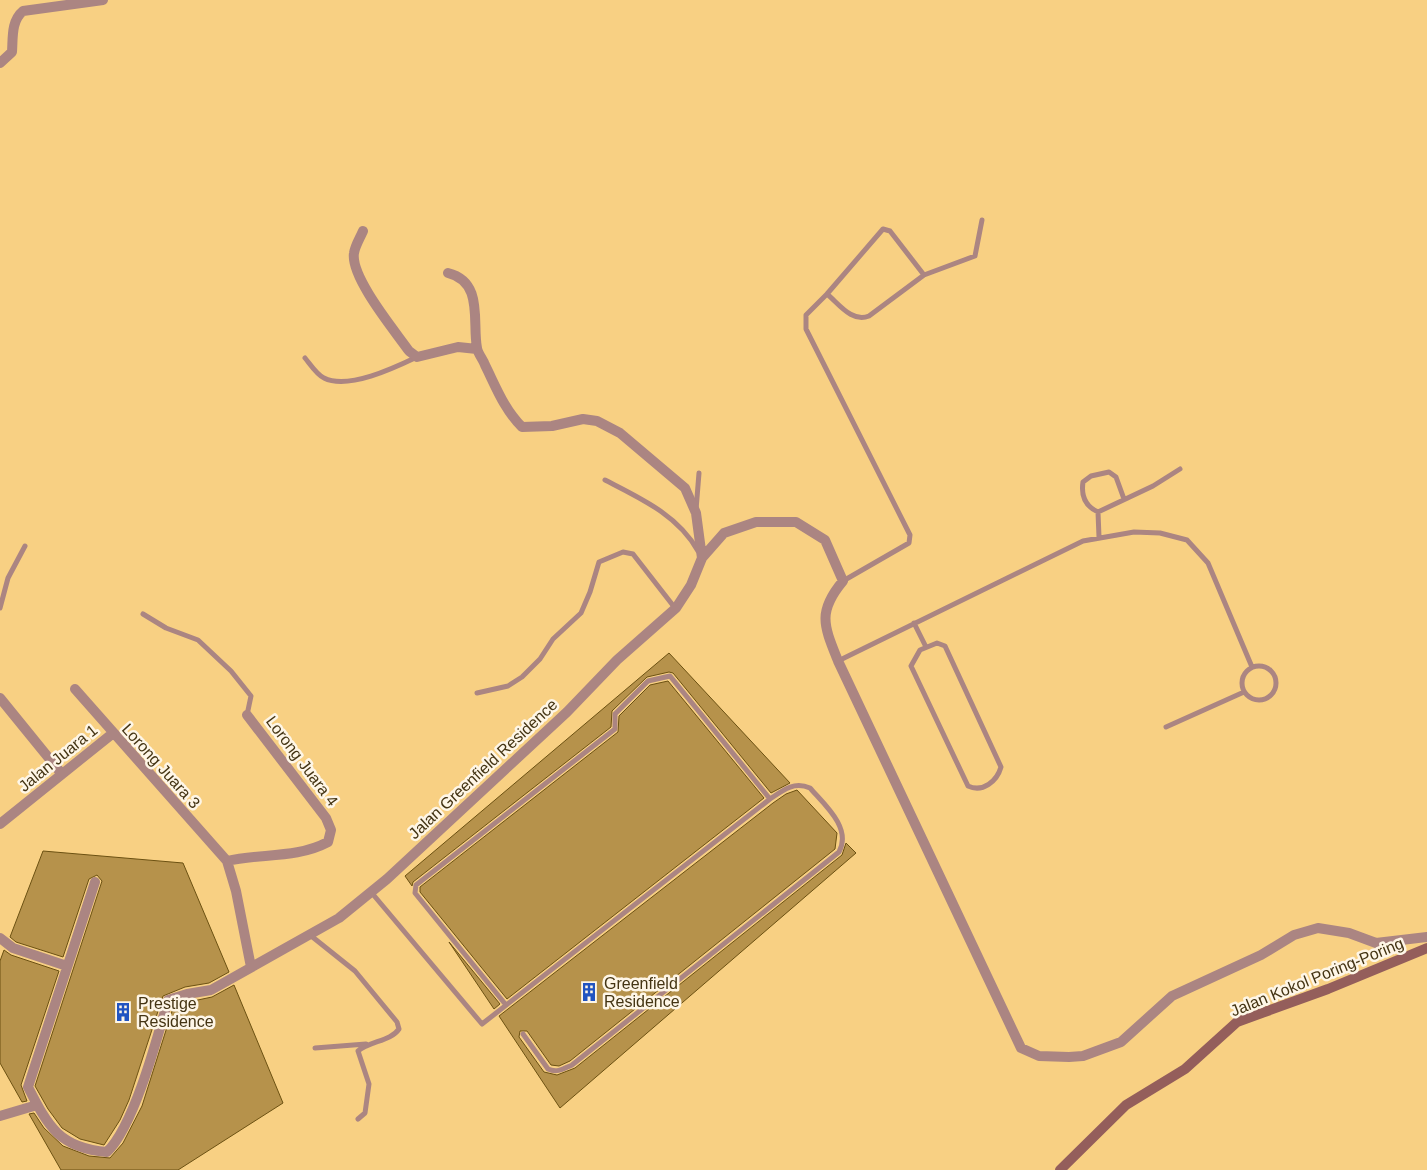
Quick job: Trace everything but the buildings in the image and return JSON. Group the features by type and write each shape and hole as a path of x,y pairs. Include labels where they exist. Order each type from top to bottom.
{"main road":[{"name":"Jalan Kokol Poring-Poring","path":"1060,1170 1126,1106 1185,1069 1238,1022 1328,989 1427,948"}],"street":[{"path":"0,63 12,52 16,16 23,11 103,0"},
{"path":"362,231 354,253 354,263 363,285 409,351 417,357 458,347 477,349"},
{"path":"448,273 459,276 468,286 474,302 477,322 477,349 511,416 522,427 552,426 583,419 597,421 620,433 685,488 696,513 702,558"},
{"path":"702,558 724,533 756,522 796,522 824,540 843,581 830,596 826,611 826,630 838,661 1021,1048 1039,1056 1069,1057 1083,1056 1121,1042 1172,996 1261,955 1294,935 1318,928 1349,933 1376,943 1427,937"},
{"name":"Jalan Greenfield Residence","path":"37,1105 46,1121 69,1144 90,1151 107,1152 117,1142 139,1090 168,1000 187,994 211,990 339,918 499,776 568,712 617,660 676,608 691,585 702,558"},
{"name":"Lorong Juara 3","path":"75,689 112,734 227,861"},
{"path":"0,698 61,773"},
{"name":"Lorong Juara 4","path":"227,861 247,856 312,851 328,842 331,830 326,818 248,715"},
{"name":"Jalan Juara 1","path":"0,824 61,773 112,734"},
{"path":"227,861 236,891 251,967"},
{"path":"0,1116 37,1105 28,1087 95,882"},
{"path":"0,938 13,948 66,966"}],"lane":[{"path":"827,294 852,316 862,319 924,276 975,256 982,220"},
{"path":"843,581 909,543 910,535 804,324 806,315 827,294 883,229 890,231 924,276"},
{"path":"305,358 323,378 349,381 389,370 417,357"},
{"path":"1098,512 1154,486 1180,468"},
{"path":"1098,512 1090,508 1083,498 1083,482 1091,476 1109,472 1116,478 1124,499"},
{"path":"696,513 699,473"},
{"path":"605,480 648,502 679,525 702,558"},
{"path":"1098,512 1100,537"},
{"path":"838,661 1066,548 1100,537 1134,532 1160,533 1187,540 1208,563 1252,667"},
{"path":"0,608 8,578 25,546"},
{"path":"477,692 508,686 522,677 540,660 553,639 581,613 590,592 596,566 604,559 623,552 633,554 676,608"},
{"path":"143,614 166,628 198,640 213,652 251,696 248,715"},
{"path":"914,623 926,647"},
{"path":"938,643 945,646 1001,767 999,776 993,782 983,787 974,788 968,786 911,666 913,659 926,647 938,643"},
{"path":"1262,666 1271,670 1276,679 1276,688 1270,696 1261,700 1251,699 1244,692 1241,682 1244,673 1252,667 1262,666"},
{"path":"506,1005 415,893 416,885 615,729 615,714 648,681 670,676 770,799"},
{"path":"1166,726 1244,692"},
{"path":"370,891 482,1024 789,786 810,788 842,829 843,844 839,852 572,1065 561,1070 553,1071 548,1069 523,1034"},
{"path":"309,935 355,971 397,1022 399,1029 395,1034 366,1044 315,1048"},
{"path":"358,1119 366,1113 368,1102 369,1084 358,1050 366,1044"}],"place":[{"name":"Greenfield Residence","path":"589,992"},
{"name":"Prestige Residence","path":"123,1012"}]}
